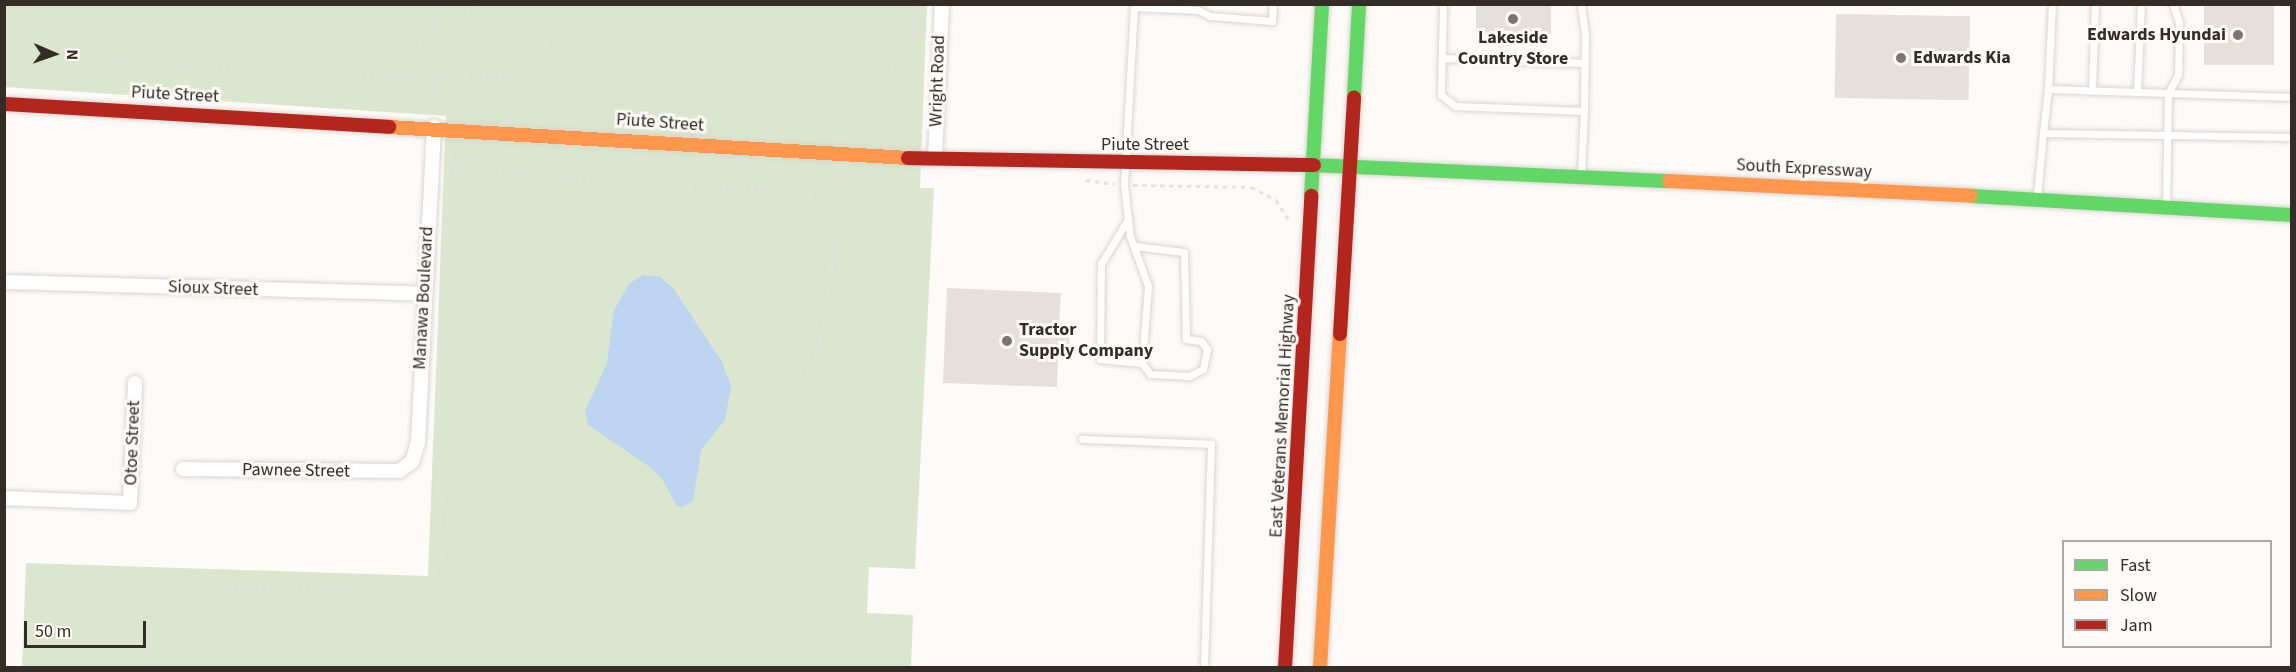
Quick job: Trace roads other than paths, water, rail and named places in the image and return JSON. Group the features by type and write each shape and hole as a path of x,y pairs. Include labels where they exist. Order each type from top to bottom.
{"main road":[{"name":"East Veterans Memorial Highway","path":"1285,668 1322,4"},
{"path":"1320,668 1359,4"},
{"name":"Piute Street","path":"4,104 434,126 935,158 1314,165"},
{"name":"South Expressway","path":"1314,165 2037,198 2292,215"}],"street":[{"name":"Wright Road","path":"935,158 942,4"},
{"name":"Manawa Boulevard","path":"407,467 415,457 418,442 422,294 434,126"},
{"name":"Sioux Street","path":"4,282 422,294"},
{"name":"Otoe Street","path":"4,498 130,503 135,383"},
{"name":"Pawnee Street","path":"183,470 399,471 407,467"}],"lane":[{"path":"1134,246 1184,252 1186,339 1201,340 1207,349 1203,369 1189,376 1150,374 1142,363 1148,286 1134,246 1124,185 1134,7 1272,21 1273,4"},
{"path":"1443,4 1441,94 1455,106 1584,111"},
{"path":"1580,177 1585,63 1581,4"},
{"path":"2037,198 2048,89 2052,4"},
{"path":"2092,90 2095,4"},
{"path":"2137,92 2141,4"},
{"path":"2166,207 2168,93 2178,75 2179,22 2173,4"},
{"path":"1442,58 1585,63"},
{"path":"2048,89 2292,97"},
{"path":"2043,133 2292,137"},
{"path":"1128,219 1101,264 1100,359 1142,363"},
{"path":"1082,439 1211,444 1204,668"}],"water":[{"path":"643,275 660,277 673,288 722,362 731,386 725,420 701,450 693,501 682,507 677,506 662,479 650,467 588,425 585,411 607,363 614,310 629,284"}],"place":[{"name":"Lakeside Country Store","path":"1513,19"},
{"name":"Edwards Hyundai","path":"2238,35"},
{"name":"Edwards Kia","path":"1901,58"},
{"name":"Tractor Supply Company","path":"1007,341"}]}
